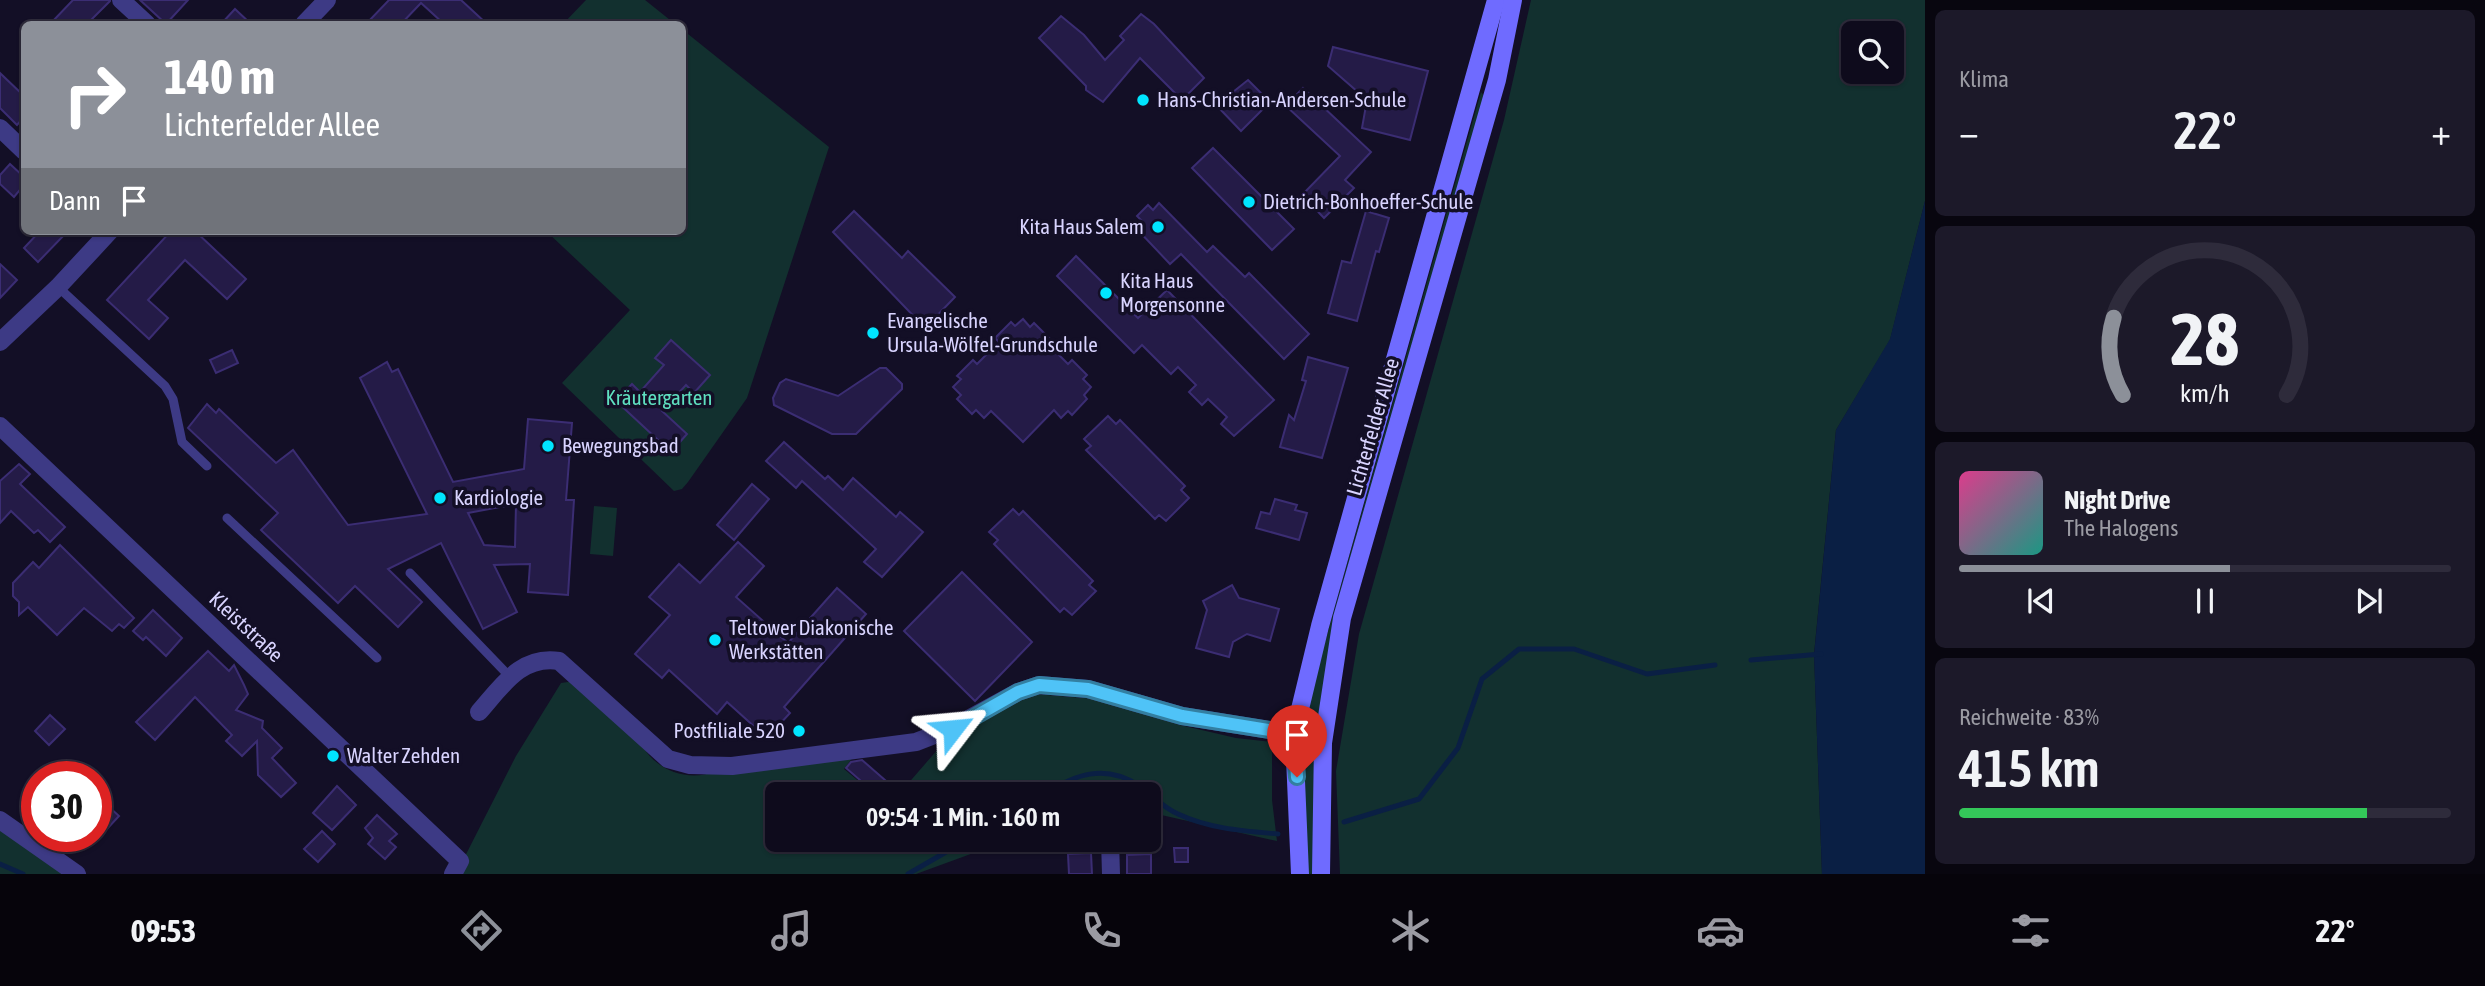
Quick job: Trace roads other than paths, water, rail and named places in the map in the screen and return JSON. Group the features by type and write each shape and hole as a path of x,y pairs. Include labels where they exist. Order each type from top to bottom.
{"main road":[{"name":"Lichterfelder Allee","path":"1300,874 1294,734 1320,626 1496,0"},
{"name":"Lichterfelder Allee","path":"1321,874 1323,743 1342,618 1497,80 1513,0"}],"street":[{"path":"121,0 144,21"},
{"path":"306,21 327,0"},
{"path":"0,128 21,148"},
{"path":"0,342 58,287 106,235"},
{"name":"Kleiststraße","path":"0,426 456,868"},
{"path":"479,712 524,665 542,659 559,661 668,759 712,767 916,742 953,729 1018,692 1039,685 1088,689 1182,716 1294,734"},
{"path":"0,820 77,874"},
{"path":"1110,852 1111,874"}],"lane":[{"path":"58,287 165,386 173,399 181,442 207,466"},
{"path":"227,518 377,658"},
{"path":"411,573 511,678"}],"water":[{"path":"1925,201 1925,874 1822,874 1814,655 1836,430 1890,339"}],"waterway":[{"path":"1344,822 1419,799 1458,748 1482,679 1519,649 1574,649 1647,674 1715,665"},
{"path":"1751,660 1821,654"},
{"path":"1065,782 1101,773 1113,774 1132,782"},
{"path":"1161,803 1202,823 1278,834"},
{"path":"908,874 946,852"},
{"path":"0,864 23,874"}],"place":[{"name":"Hans-Christian-Andersen-Schule","path":"1143,100"},
{"name":"Dietrich-Bonhoeffer-Schule","path":"1249,202"},
{"name":"Kita Haus Salem","path":"1158,227"},
{"name":"Kita Haus Morgensonne","path":"1106,293"},
{"name":"Evangelische Ursula-Wölfel-Grundschule","path":"873,333"},
{"name":"Bewegungsbad","path":"548,446"},
{"name":"Kardiologie","path":"440,498"},
{"name":"Teltower Diakonische Werkstätten","path":"715,640"},
{"name":"Postfiliale 520","path":"799,731"},
{"name":"Walter Zehden","path":"333,756"}],"park label":[{"name":"Kräutergarten","path":"659,398"}]}
